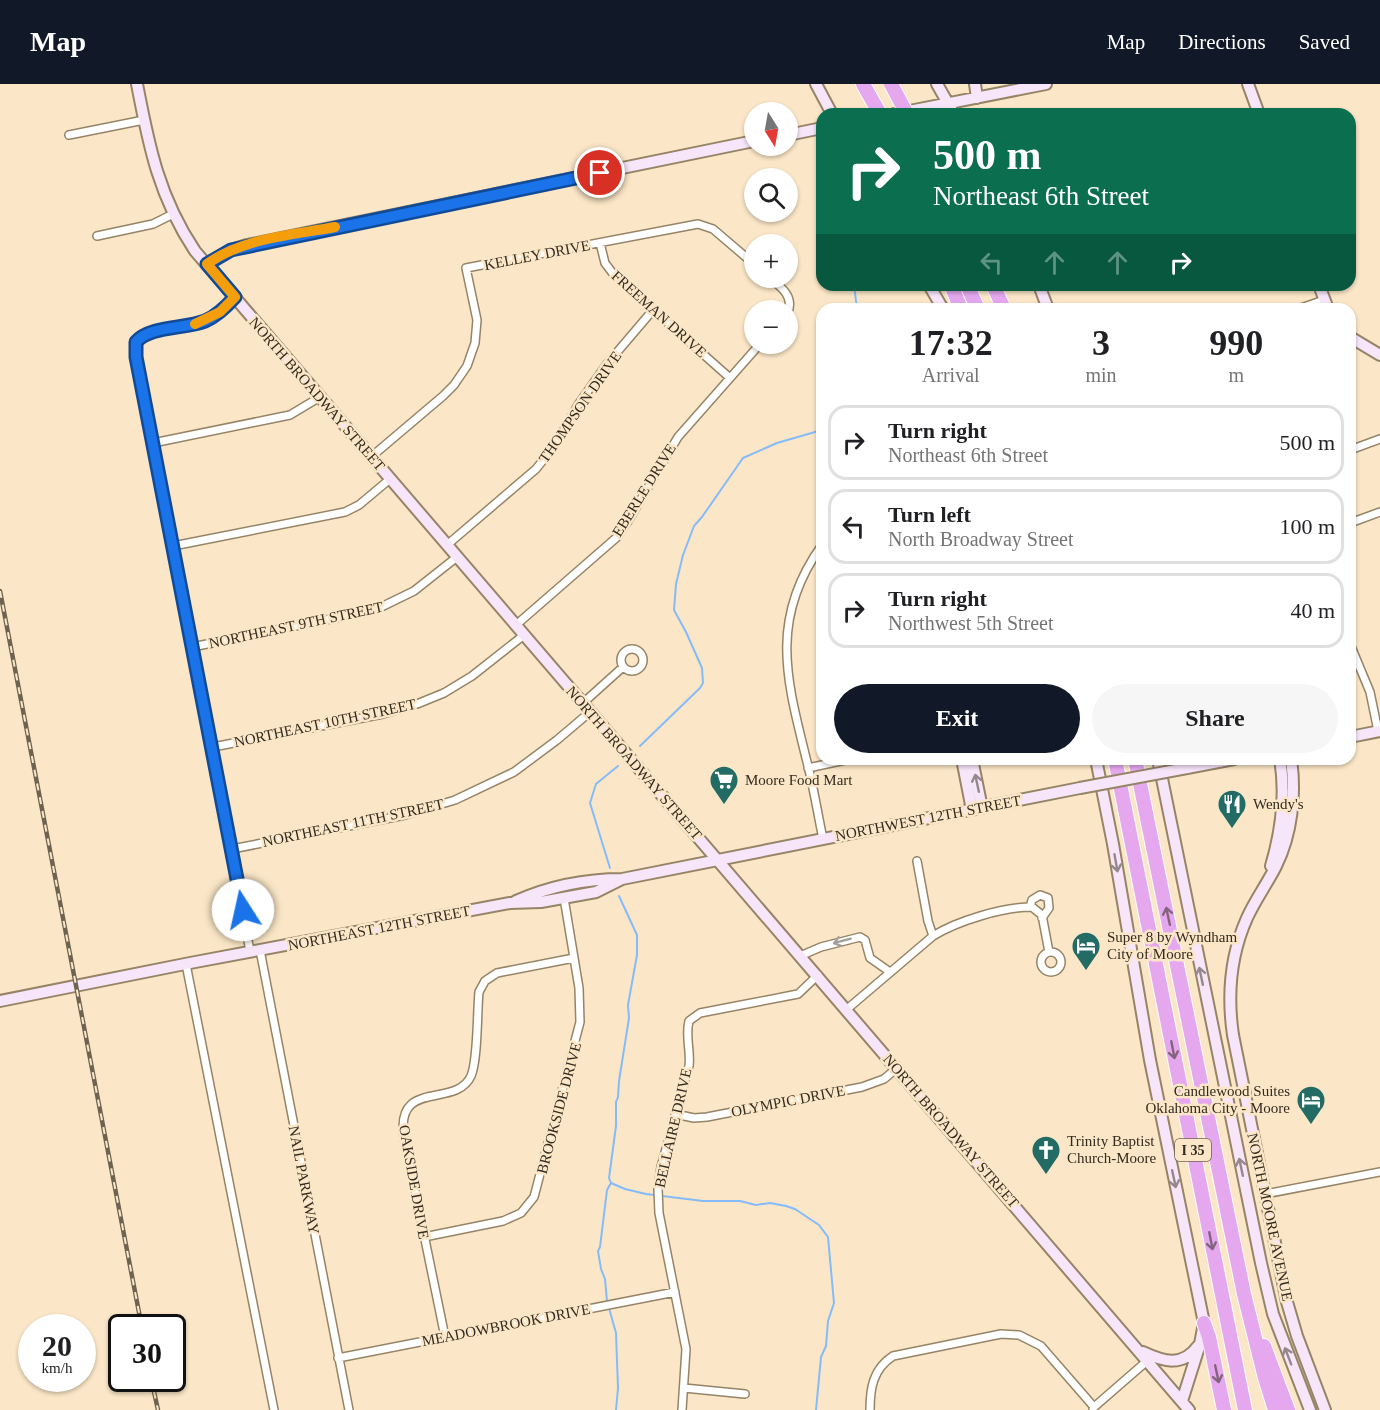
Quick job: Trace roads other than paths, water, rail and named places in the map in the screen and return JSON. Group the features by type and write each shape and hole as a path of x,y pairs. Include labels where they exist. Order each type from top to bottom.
{"highway":[{"path":"891,84 905,108"},
{"path":"865,86 877,108"},
{"name":"I 35","path":"1116,765 1245,1410"},
{"name":"I 35","path":"1136,765 1244,1294 1256,1346 1275,1410"},
{"path":"1244,1294 1288,1410"},
{"path":"1204,1323 1224,1410"}],"main road":[{"name":"NORTH BROADWAY STREET","path":"137,84 155,168 173,214 186,238 371,457 1186,1406"},
{"path":"816,84 829,108"},
{"path":"937,84 950,108"},
{"path":"975,84 977,98"},
{"path":"953,108 977,98 1046,84"},
{"path":"1248,84 1257,108"},
{"path":"798,133 816,129"},
{"path":"207,264 231,250 247,245 744,143"},
{"path":"1356,341 1380,355"},
{"path":"1356,736 1379,731"},
{"path":"964,765 977,809"},
{"path":"973,765 977,809"},
{"path":"1097,765 1113,843 1150,1060 1204,1323 1186,1406"},
{"path":"1159,765 1261,1263 1273,1314 1310,1410"},
{"name":"NORTHWEST 12TH STREET","path":"622,879 1202,765"},
{"name":"NORTH MOORE AVENUE","path":"1265,884 1274,853 1283,798 1284,783 1281,765"},
{"name":"NORTH MOORE AVENUE","path":"1291,765 1294,796 1283,850 1248,916 1238,942 1229,992 1233,1035 1287,1302 1300,1345 1325,1410"},
{"name":"NORTHEAST 12TH STREET","path":"510,903 538,891 593,879 622,879"},
{"name":"NORTHEAST 12TH STREET","path":"0,1001 510,903 541,902 596,892 622,879"},
{"path":"558,887 564,898"},
{"path":"1138,1350 1162,1361 1174,1361 1190,1356 1200,1344"}],"street":[{"path":"69,135 144,120"},
{"path":"98,236 153,224 173,214"},
{"name":"KELLEY DRIVE","path":"371,457 449,390 467,366 475,344 477,320 466,268 698,224 708,226 718,232 744,255"},
{"name":"FREEMAN DRIVE","path":"600,243 608,269 730,378"},
{"name":"NAIL PARKWAY","path":"235,297 220,312 207,320 151,333 138,339 135,351 232,849 349,1410"},
{"name":"THOMPSON DRIVE","path":"447,545 536,469 556,444 578,405 607,364 654,310"},
{"name":"EBERLE DRIVE","path":"516,625 616,538 678,437 751,354"},
{"path":"153,443 290,415 320,397"},
{"path":"1356,448 1380,439"},
{"path":"173,546 345,512 359,505 390,479"},
{"path":"1356,522 1380,512"},
{"path":"816,555 802,579 788,618 786,637 792,703 823,839"},
{"name":"NORTHEAST 9TH STREET","path":"192,647 375,610 414,591 457,557"},
{"name":"NORTHEAST 10TH STREET","path":"213,747 383,714 417,704 444,693 472,676 524,635"},
{"path":"1356,658 1370,692 1379,731"},
{"path":"583,703 624,668"},
{"name":"NORTHEAST 11TH STREET","path":"232,849 405,814 455,800 514,771 591,712"},
{"path":"808,768 822,765"},
{"path":"917,861 933,936"},
{"path":"1030,907 1035,898 1040,895 1045,896 1049,901 1049,908 1042,918"},
{"name":"BROOKSIDE DRIVE","path":"424,1237 503,1221 521,1213 534,1197 579,1031 580,1001 564,898"},
{"path":"846,1010 933,936 970,919 1030,907 1039,911 1042,918 1049,952"},
{"path":"800,956 821,947 860,937 865,940 870,958 890,972"},
{"name":"OAKSIDE DRIVE","path":"445,1337 402,1126 407,1110 422,1098 457,1090 471,1076 480,992 485,981 497,973 574,958"},
{"path":"186,964 274,1410"},
{"name":"BELLAIRE DRIVE","path":"682,1410 686,1348 658,1207 657,1189 691,1054 687,1029 691,1018 700,1014 798,994 818,975"},
{"name":"OLYMPIC DRIVE","path":"675,1113 694,1118 707,1117 862,1087 884,1079 897,1068"},
{"path":"1265,1194 1380,1172"},
{"name":"MEADOWBROOK DRIVE","path":"338,1358 675,1292"},
{"path":"870,1410 872,1383 882,1364 893,1356 1001,1334 1019,1335 1041,1346 1092,1408 1148,1361"},
{"path":"684,1388 745,1394"}],"waterway":[{"path":"855,291 856,303"},
{"path":"640,746 703,683 702,668 674,610 676,584 683,555 694,526 743,458 777,443 816,432"},
{"path":"610,868 590,803 596,784 618,766"},
{"path":"616,1410 618,1388 616,1333 607,1301 605,1279 598,1251 607,1190 611,1183 609,1178 616,1126 616,1102 629,1018 628,1005 637,955 637,935 619,896"},
{"path":"611,1183 646,1194 703,1201 740,1201 756,1205 770,1203 786,1206 795,1209 819,1225 828,1237 834,1303 828,1321 826,1346 821,1357 816,1410"}],"railway":[{"path":"0,591 139,1314"},
{"path":"154,1392 158,1410"}],"place":[{"name":"Moore Food Mart","path":"724,806"},
{"name":"Wendy's","path":"1232,830"},
{"name":"Super 8 by Wyndham City of Moore","path":"1086,972"},
{"name":"Candlewood Suites Oklahoma City - Moore","path":"1311,1126"},
{"name":"Trinity Baptist Church-Moore","path":"1046,1176"}]}
